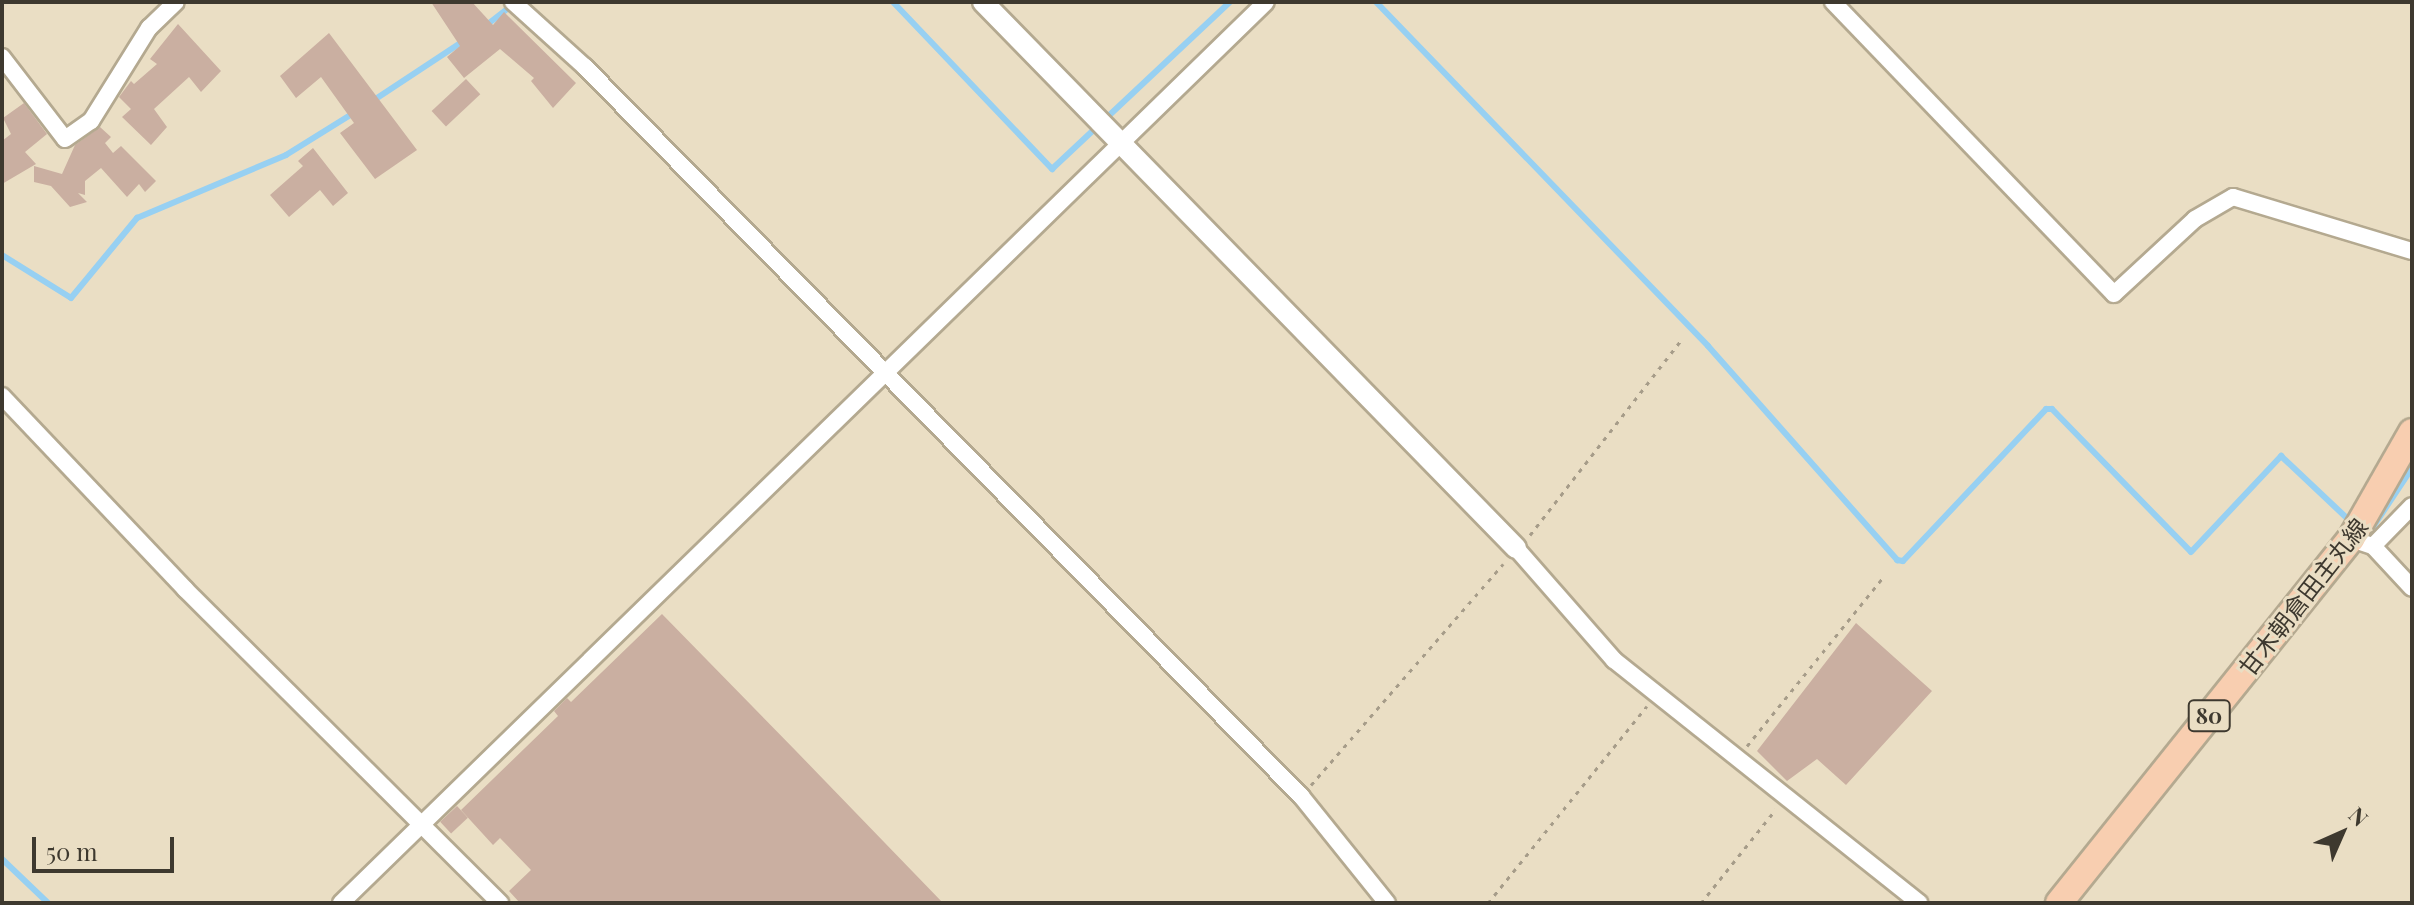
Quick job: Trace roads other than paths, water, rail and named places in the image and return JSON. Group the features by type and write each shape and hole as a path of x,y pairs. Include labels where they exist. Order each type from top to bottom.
{"main road":[{"name":"甘木朝倉田主丸線","path":"2059,903 2361,534 2412,432"}],"street":[{"path":"2,57 65,139 91,121 149,28 176,2"},
{"path":"513,2 585,67 881,375 1301,796 1387,903"},
{"path":"983,2 1516,548 1614,660 1919,903"},
{"path":"341,903 1266,2"},
{"path":"1833,2 2114,294 2195,219 2233,197 2412,251"},
{"path":"2,396 185,589 500,903"},
{"path":"2412,506 2361,534 2412,588"}],"waterway":[{"path":"893,2 1052,169 1230,2"},
{"path":"1376,2 1708,346 1897,560 1903,561 2046,409 2052,409 2191,552 2281,456 2352,523"},
{"path":"484,27 513,4"},
{"path":"371,102 465,40"},
{"path":"2,255 71,298 137,218 286,155 355,112"},
{"path":"2366,528 2371,530 2412,468"},
{"path":"2,859 48,903"}]}
